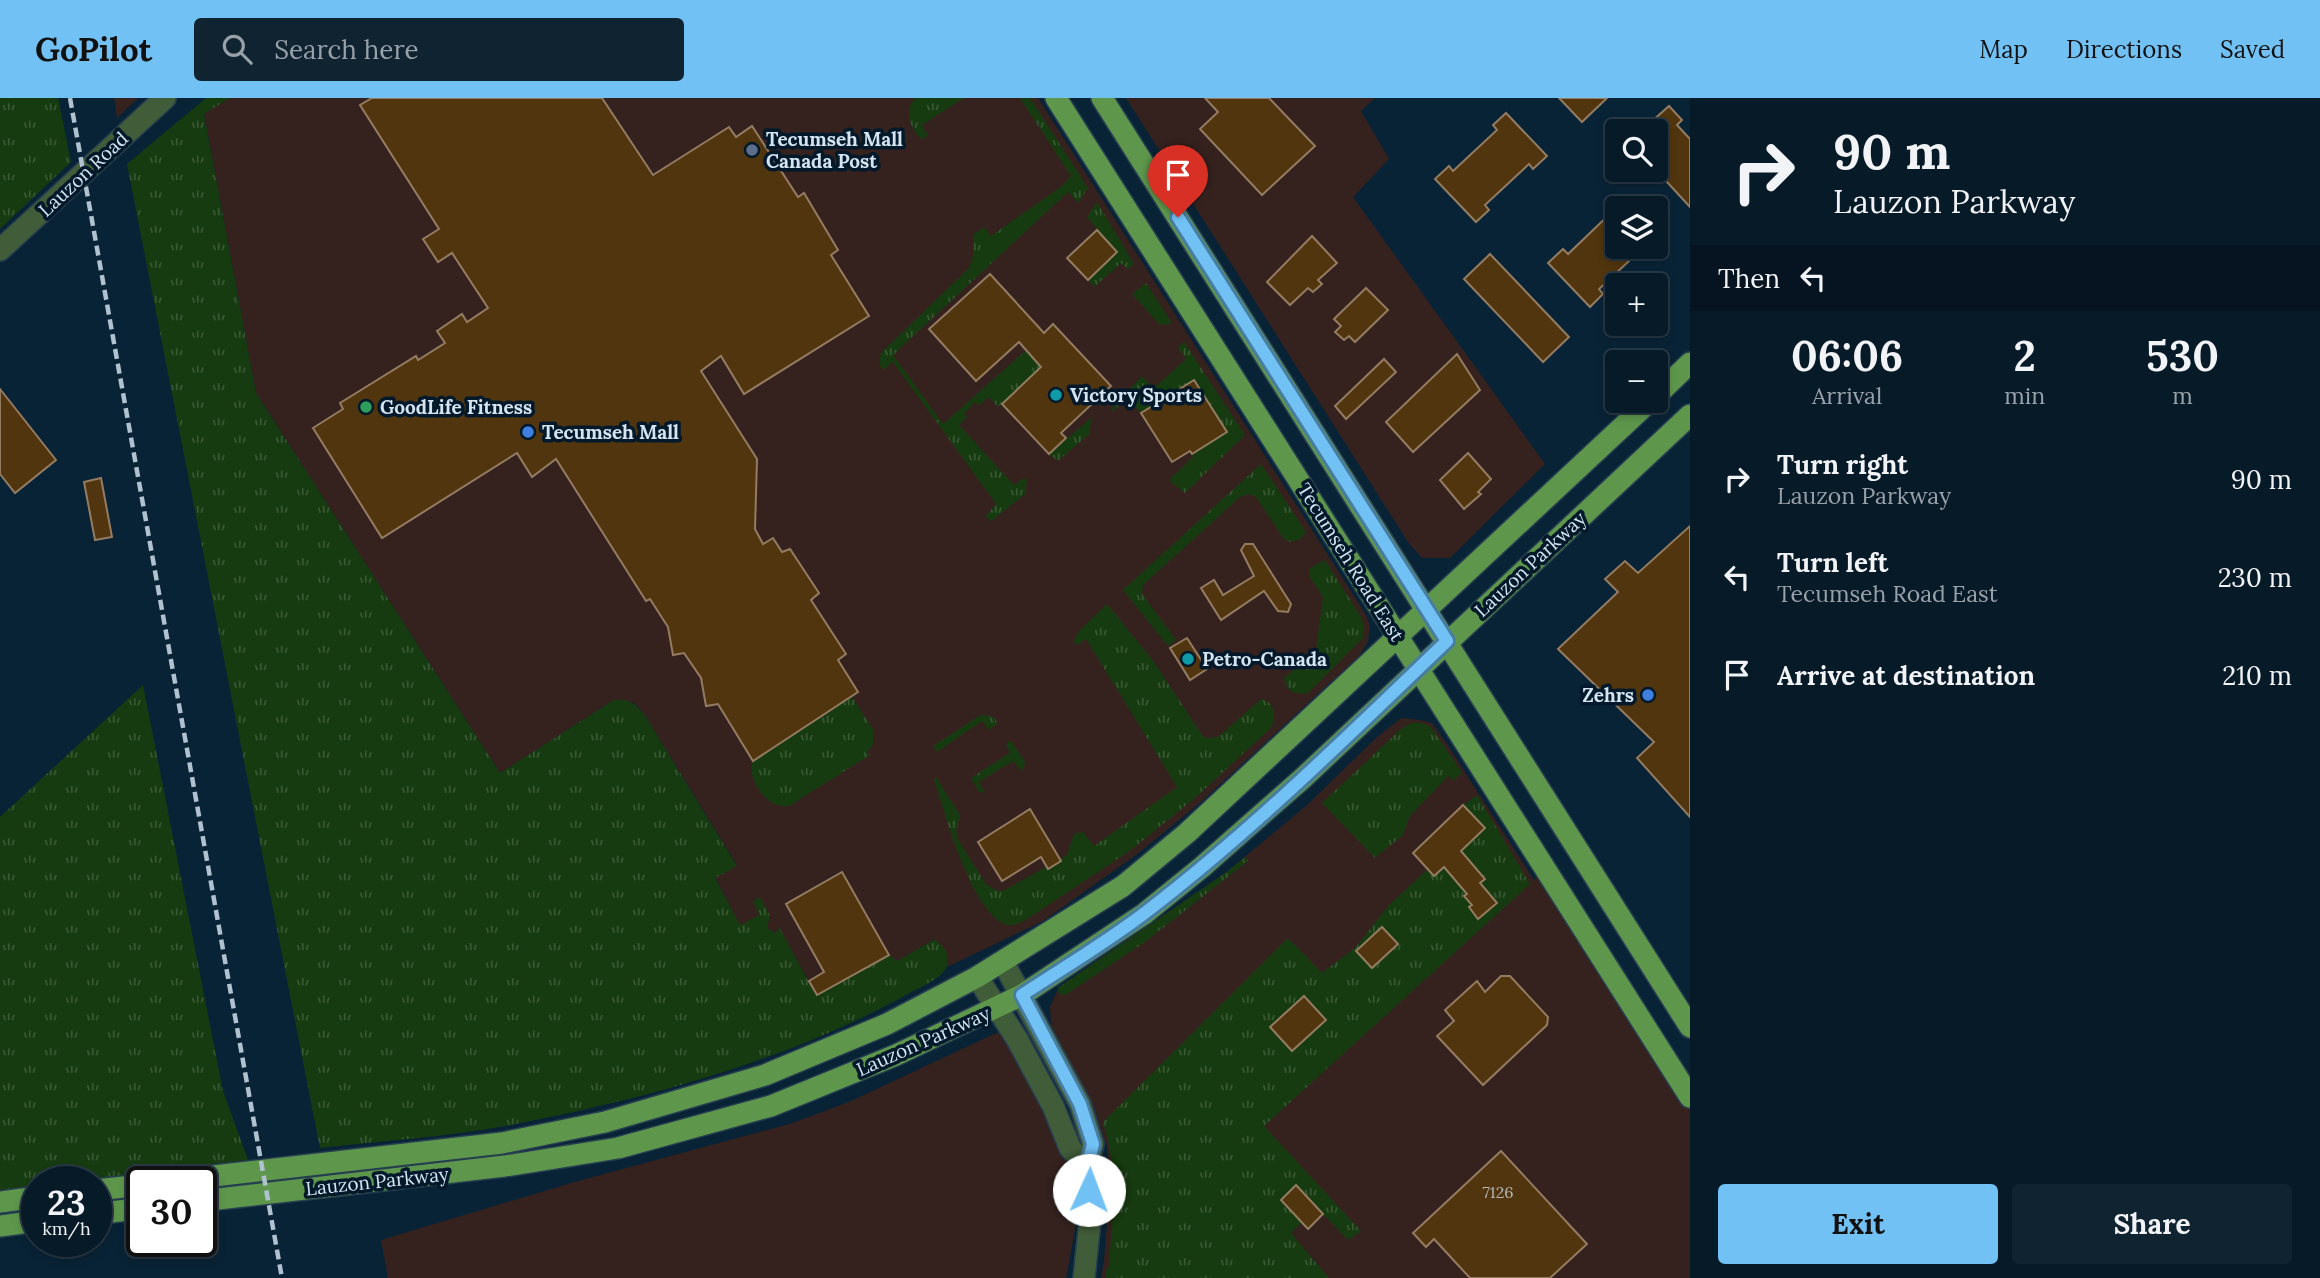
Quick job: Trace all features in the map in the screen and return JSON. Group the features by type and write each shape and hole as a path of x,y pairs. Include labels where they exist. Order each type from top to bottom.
{"main road":[{"name":"Tecumseh Road East","path":"1056,98 1690,1097"},
{"name":"Tecumseh Road East","path":"1102,98 1690,1027"},
{"path":"1668,384 1690,363"},
{"name":"Lauzon Parkway","path":"217,1176 502,1143 605,1122 765,1075 887,1024 977,977 1123,886 1187,833 1637,413"},
{"name":"Lauzon Parkway","path":"217,1199 505,1166 618,1148 771,1105 896,1055 1022,995 1144,914 1202,867 1303,778 1690,415"},
{"path":"0,1202 21,1199"},
{"path":"0,1226 21,1223"}],"street":[{"name":"Lauzon Road","path":"0,250 165,98"},
{"path":"1003,962 1080,1104 1093,1144 1087,1168 1091,1211 1084,1278"},
{"path":"977,977 1017,1039 1053,1106 1070,1148 1087,1168"}],"shaded area":[{"path":"114,98 138,98 117,118"},
{"path":"230,98 1038,98 1366,615 1370,626 1368,642 1359,656 1201,802 1136,855 1043,921 947,967 948,957 935,939 897,961 889,955 817,995 778,928 776,933 767,928 760,915 740,926 715,877 737,865 644,714 634,703 614,700 500,773 256,393 204,113"},
{"path":"1126,98 1375,98 1361,111 1389,159 1353,197 1545,464 1450,558 1422,558 1408,542"},
{"path":"1401,718 1432,723 1534,880 1551,865 1690,1104 1690,1278 1101,1278 1110,1185 1107,1147 1094,1107 1051,1025 1050,1007 1059,987 1228,871 1306,806 1375,739"},
{"path":"1009,1031 1069,1147 1082,1192 1066,1278 388,1278 381,1240 571,1183 793,1123 851,1101 994,1034"}],"green space":[{"path":"0,98 58,98 71,162 0,229"},
{"path":"206,98 230,98 204,114 256,393 500,773 614,700 631,702 644,714 737,866 715,878 740,925 759,915 753,901 760,897 770,916 767,928 776,933 779,927 816,995 889,955 897,961 935,939 948,958 947,966 936,979 813,1040 763,1059 661,1091 557,1116 483,1130 320,1148 127,164"},
{"path":"915,98 964,98 922,125 928,136 921,139 909,114"},
{"path":"1020,98 1030,98 1088,188 1078,203 1068,192 893,355 943,424 1026,350 1041,367 998,407 989,397 979,405 975,402 964,414 967,417 959,425 1014,485 1024,478 1027,480 1025,494 990,521 986,516 996,504 893,362 883,370 879,360 881,353 969,268 973,256 974,234 984,227 991,236 1062,186 1071,176"},
{"path":"1097,202 1134,264 1128,269 1121,263 1094,287 1088,280 1117,252 1087,217"},
{"path":"1146,283 1172,323 1159,324 1132,294"},
{"path":"1184,342 1245,435 1185,493 1169,480 1193,457 1192,454 1227,432 1194,380 1141,413 1127,399 1112,412 1111,409 1142,376 1154,388 1186,359 1178,347"},
{"path":"1092,417 1089,434 1058,461 1049,454"},
{"path":"1261,464 1306,532 1301,539 1290,542 1283,538 1256,497 1249,494 1240,497 1143,585 1142,594 1176,640 1168,646 1123,590"},
{"path":"1325,560 1361,617 1363,638 1308,693 1295,693 1287,687 1284,678 1316,650 1323,597 1309,576 1310,568"},
{"path":"1107,604 1154,662 1204,738 1218,737 1261,699 1273,709 1272,727 1196,797 1131,850 1029,918 1009,925 996,919 972,885 953,838 934,779 936,777 960,815 956,831 959,841 986,884 997,891 1005,890 1067,855 1074,834 1083,832 1094,846 1177,787 1086,639 1077,645 1073,642 1080,630"},
{"path":"143,685 223,1091 248,1160 199,1166 126,1166 126,1175 112,1177 112,1166 21,1166 21,1188 0,1191 0,817"},
{"path":"852,697 873,729 873,745 867,752 870,755 789,806 781,806 767,799 760,792 753,777 753,761"},
{"path":"979,716 995,718 997,724 989,730 982,721 937,752 933,746"},
{"path":"1411,723 1422,723 1431,727 1462,773 1453,781 1449,775 1410,816 1403,835 1375,858 1322,803 1401,729"},
{"path":"1009,741 1025,762 1024,768 1021,770 1013,761 979,782 985,793 979,792 971,778 1010,753 1006,745"},
{"path":"1477,795 1530,884 1264,1126 1361,1231 1348,1240 1296,1186 1281,1200 1302,1222 1291,1233 1329,1278 1105,1278 1109,1267 1113,1194 1111,1158 1103,1122 1288,938 1322,973 1355,948 1389,905 1428,869 1435,875 1485,829 1463,805"},
{"path":"1245,857 1248,861 1145,942 1067,994 1062,995 1057,991 1059,987"}],"building":[{"name":"Tecumseh Mall","path":"372,98 602,98 653,175 729,127 736,137 752,126 798,197 804,193 838,250 831,255 869,316 744,394 721,356 701,371 757,459 755,529 763,544 773,538 782,552 790,549 819,593 811,600 846,654 838,660 858,692 753,761 718,704 706,706 701,678 684,653 673,655 668,627 650,599 646,601 556,459 532,477 517,453 382,538 313,428 343,409 340,403 416,356 418,360 445,343 437,331 462,314 467,322 488,308 452,253 438,262 423,239 439,229 360,105"},
{"path":"1205,98 1269,98 1315,146 1262,195 1200,129 1218,112"},
{"path":"1559,98 1607,98 1582,122"},
{"path":"1669,106 1682,120 1677,125 1690,139 1690,207 1667,182 1668,119 1654,119"},
{"path":"1506,113 1547,156 1533,169 1529,164 1485,205 1489,210 1476,222 1435,179 1449,166 1453,171 1497,130 1493,125"},
{"path":"1605,219 1605,259 1631,259 1616,273 1605,273 1605,283 1599,289 1603,294 1590,307 1548,263 1563,249 1568,254"},
{"path":"1097,230 1117,252 1088,280 1067,258"},
{"path":"1312,236 1337,263 1318,280 1322,284 1313,292 1308,288 1290,305 1267,282"},
{"path":"1490,254 1569,337 1543,362 1464,279"},
{"path":"990,274 1044,333 1053,324 1111,386 1061,433 1066,438 1049,454 1002,404 1041,367 1019,342 976,381 929,329"},
{"path":"1366,288 1388,310 1355,342 1349,336 1344,340 1335,332 1341,326 1334,319"},
{"path":"1457,354 1480,390 1413,452 1386,422"},
{"path":"1384,359 1396,372 1346,419 1335,406"},
{"path":"1194,380 1227,432 1192,454 1190,451 1172,462 1141,413"},
{"path":"0,389 56,460 15,493 0,474"},
{"path":"1468,453 1491,479 1478,492 1481,494 1464,509 1440,480"},
{"path":"101,478 112,537 95,540 84,482"},
{"name":"Zehrs","path":"1690,526 1690,817 1637,758 1654,742 1558,649 1618,592 1605,579 1625,561 1638,573"},
{"path":"1245,544 1253,544 1291,604 1288,612 1278,611 1264,591 1221,620 1201,588 1214,580 1223,595 1254,576 1241,550"},
{"name":"Petro-Canada","path":"1187,638 1207,669 1190,680 1170,648"},
{"path":"1463,805 1485,828 1461,851 1485,879 1480,883 1497,903 1478,919 1469,907 1472,905 1464,896 1467,894 1444,867 1434,876 1413,853"},
{"path":"1030,809 1061,861 1048,869 1041,857 1002,881 978,842"},
{"path":"842,872 889,955 817,995 809,981 824,972 786,904"},
{"path":"1382,927 1398,944 1372,968 1356,951"},
{"path":"1501,976 1510,976 1548,1017 1547,1025 1483,1085 1437,1036 1454,1021 1445,1010 1477,981 1485,992"},
{"path":"1304,996 1326,1020 1292,1051 1270,1027"},
{"path":"1501,1151 1587,1244 1550,1278 1470,1278 1434,1239 1426,1247 1413,1233"},
{"path":"1296,1185 1323,1214 1308,1229 1281,1200"}],"railway":[{"path":"70,98 282,1278"}],"place":[{"name":"Tecumseh Mall Canada Post","path":"752,150"},
{"name":"Victory Sports","path":"1056,395"},
{"name":"GoodLife Fitness","path":"366,407"},
{"name":"Tecumseh Mall","path":"528,432"},
{"name":"Petro-Canada","path":"1188,659"},
{"name":"Zehrs","path":"1648,695"}],"route":[{"path":"1089,1190 1087,1168 1093,1144 1080,1104 1022,995 1144,914 1202,867 1303,778 1447,641 1178,217"}]}
